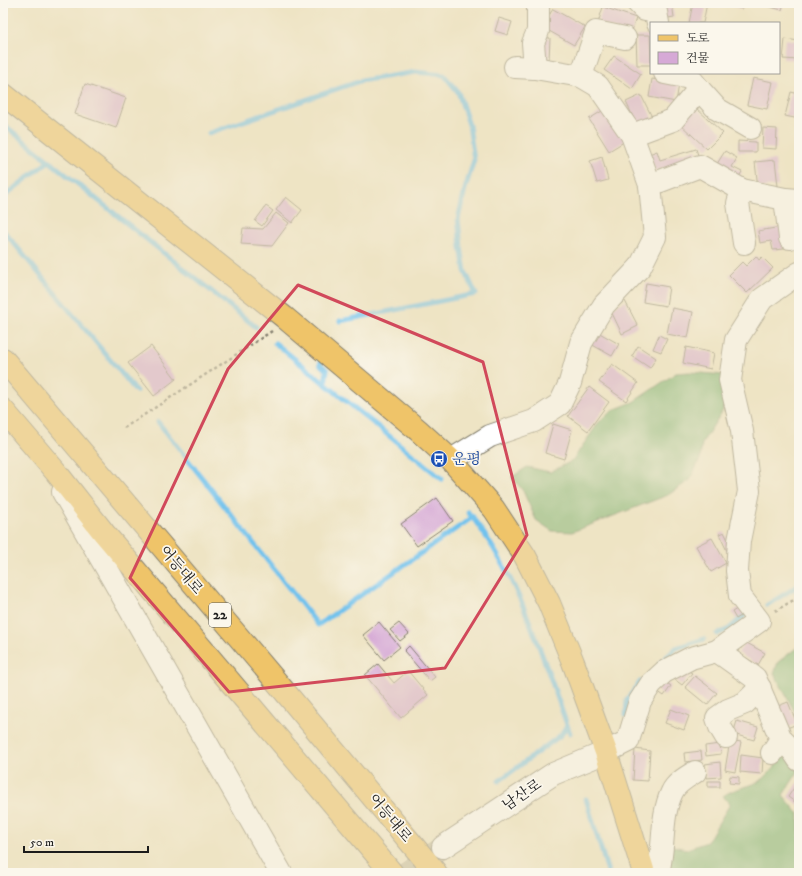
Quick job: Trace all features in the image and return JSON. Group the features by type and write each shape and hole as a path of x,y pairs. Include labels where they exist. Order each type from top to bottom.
{"main road":[{"path":"3,94 284,317 418,430 451,460 494,509 524,556 549,603 573,662 606,752 644,873"},
{"name":"어등대로","path":"3,359 436,873"},
{"name":"22","path":"3,410 43,456 104,533 392,873"}],"street":[{"path":"451,460 490,436 534,421 560,404 570,383 581,343 604,305 640,267 655,237 650,185 632,136 598,86 581,76 525,68 538,31 538,3"},
{"path":"638,3 645,10 656,12 658,22"},
{"path":"581,76 596,32 625,38"},
{"path":"670,74 690,78 717,109 750,128"},
{"path":"632,136 673,120 699,89"},
{"path":"650,185 700,166 742,190 792,199 790,238"},
{"path":"742,190 738,203 744,243"},
{"path":"799,272 762,299 736,340 730,380 742,431 749,491 739,541 736,571 740,596 759,621 717,651 756,678 777,746 793,751 799,760"},
{"path":"43,456 281,873"},
{"name":"남산로","path":"443,847 553,774 606,752 628,741 640,701 651,684 664,672 691,658 717,651"},
{"path":"726,737 717,718 728,710 745,703 760,688"},
{"path":"658,873 662,861 665,814 672,791 683,780 695,772"}],"path":[{"path":"124,428 273,330 284,317"},
{"path":"759,621 799,597"}],"highlighted area":[{"path":"298,285 483,362 527,535 445,668 229,692 130,578 228,369"}],"green space":[{"path":"690,372 724,375 728,398 722,412 702,443 700,459 690,480 668,495 572,532 552,531 536,520 523,491 512,477 527,467 550,472 572,461 599,422 613,410 633,402 676,373"},
{"path":"799,646 799,720 774,673 778,662"},
{"path":"784,755 798,765 798,772 783,795 799,813 799,873 667,873 672,846 687,849 707,842 730,804 723,796 731,791 754,784 761,780"}],"building":[{"path":"661,3 672,3 674,17 662,19"},
{"path":"693,3 707,3 703,22 689,22"},
{"path":"722,3 744,3 742,9"},
{"path":"784,3 782,10 758,4"},
{"path":"603,7 636,18 631,34 598,23"},
{"path":"553,9 585,27 574,45 542,27"},
{"path":"499,18 512,22 508,35 495,31"},
{"path":"636,35 650,35 650,65 637,65"},
{"path":"539,37 550,38 549,60 538,60"},
{"path":"785,39 799,41 799,60 783,59"},
{"path":"614,56 641,74 632,89 604,70"},
{"path":"753,78 773,82 767,109 747,105"},
{"path":"652,79 679,84 676,102 649,97"},
{"path":"85,84 126,98 116,128 75,114"},
{"path":"791,92 799,94 799,119 785,116"},
{"path":"641,95 654,121 639,129 626,102"},
{"path":"695,107 723,133 707,149 680,124"},
{"path":"607,108 627,140 609,151 589,119"},
{"path":"763,128 777,129 776,149 762,148"},
{"path":"738,141 756,142 756,152 738,152"},
{"path":"696,149 699,158 655,171 649,154 657,151 660,160"},
{"path":"725,151 737,158 732,167 742,172 736,181 715,167"},
{"path":"602,157 608,180 597,183 590,161"},
{"path":"775,160 778,186 758,188 755,162"},
{"path":"286,197 302,210 292,223 276,210"},
{"path":"266,206 273,211 262,226 255,221"},
{"path":"276,213 289,223 272,246 241,244 243,228 263,229"},
{"path":"781,227 784,249 773,250 771,241 760,243 758,231"},
{"path":"756,256 759,260 762,257 773,268 747,293 729,275 742,262 746,266"},
{"path":"646,283 669,287 666,306 643,302"},
{"path":"625,301 638,326 622,334 610,309"},
{"path":"672,308 693,312 688,338 667,334"},
{"path":"596,331 619,344 612,356 589,343"},
{"path":"659,335 667,339 661,352 653,349"},
{"path":"151,346 176,379 154,396 128,363"},
{"path":"638,346 656,358 650,368 632,356"},
{"path":"686,347 714,353 711,369 683,363"},
{"path":"612,364 638,383 626,401 599,382"},
{"path":"589,387 609,402 588,431 568,416"},
{"path":"553,424 572,430 564,459 545,453"},
{"path":"437,498 453,521 417,546 401,524"},
{"path":"724,532 732,548 727,551 719,534"},
{"path":"712,538 726,563 711,572 696,546"},
{"path":"740,607 744,614 736,619 732,612"},
{"path":"379,622 400,647 384,660 363,635"},
{"path":"399,623 409,634 400,641 390,630"},
{"path":"745,642 765,653 758,665 738,653"},
{"path":"409,646 435,677 430,681 404,651"},
{"path":"378,664 394,683 408,671 428,695 401,718 365,675"},
{"path":"687,670 692,673 682,685 674,679"},
{"path":"695,676 717,693 707,705 685,687"},
{"path":"664,681 671,686 664,696 657,691"},
{"path":"788,702 797,724 787,728 778,706"},
{"path":"671,709 689,716 684,730 665,723"},
{"path":"737,721 758,727 754,740 733,734"},
{"path":"730,740 741,742 735,772 725,770"},
{"path":"720,744 721,754 706,756 705,746"},
{"path":"635,749 650,751 648,781 633,780"},
{"path":"701,751 702,760 685,762 684,753"},
{"path":"741,755 763,758 762,774 740,772"},
{"path":"720,762 721,777 706,778 705,764"},
{"path":"730,776 739,777 739,784 729,783"},
{"path":"708,781 720,781 720,787 708,787"},
{"path":"797,783 799,784 799,805 788,797"}],"waterway":[{"path":"209,133 360,81 416,72 444,75 458,92 469,125 474,160 458,219 465,271 476,294 340,321"},
{"path":"3,124 256,327"},
{"path":"3,197 49,161"},
{"path":"3,230 136,391"},
{"path":"275,343 442,479"},
{"path":"323,357 320,364 327,370 325,384"},
{"path":"158,422 318,625 473,517"},
{"path":"468,512 486,537 516,590 539,647 570,733"},
{"path":"767,605 799,585"},
{"path":"717,634 729,629 744,616"},
{"path":"660,663 676,648 704,639"},
{"path":"626,716 627,700 640,682"},
{"path":"499,781 561,735 567,725"},
{"path":"586,799 608,872"}],"tunnel":[{"path":"405,873 440,849"}],"place":[{"name":"운평","path":"439,459"}]}
